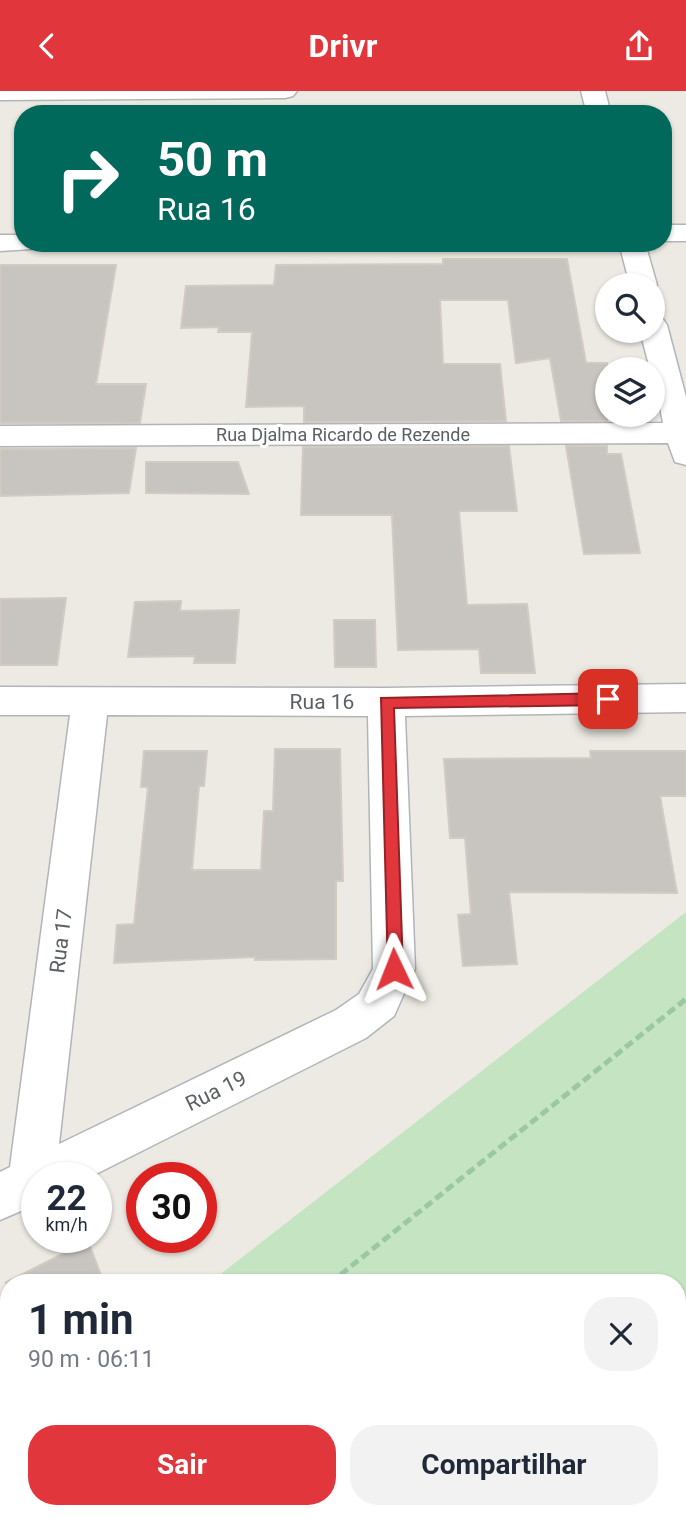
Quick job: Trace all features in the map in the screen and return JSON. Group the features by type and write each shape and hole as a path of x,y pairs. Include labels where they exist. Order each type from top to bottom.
{"street":[{"path":"0,93 285,91"},
{"path":"634,252 640,273"},
{"path":"658,343 684,441"},
{"name":"Rua Djalma Ricardo de Rezende","path":"0,436 684,441"},
{"name":"Rua 16","path":"0,701 386,702 686,698"},
{"name":"Rua 17","path":"30,1162 90,701"},
{"name":"Rua 19","path":"72,1162 351,1024 373,1011 386,995 394,969 386,702"}],"path":[{"path":"341,1274 686,999"}],"green space":[{"path":"686,912 686,1274 221,1274"}],"building":[{"path":"443,259 567,259 586,363 595,363 595,421 561,421 550,358 516,363 508,300 440,300 443,364 500,364 506,421 304,422 304,406 246,407 252,332 218,332 219,327 181,328 186,286 274,285 276,265 443,264"},
{"path":"0,265 116,265 96,384 146,384 140,423 0,423"},
{"path":"509,446 517,511 459,511 467,605 527,604 535,673 481,673 479,649 398,650 392,515 301,515 303,447"},
{"path":"566,446 607,446 607,454 621,454 640,553 584,554"},
{"path":"136,448 129,493 0,496 0,449"},
{"path":"146,462 238,462 249,494 146,493"},
{"path":"66,598 57,665 0,665 0,599"},
{"path":"181,601 180,611 239,610 235,663 194,663 195,656 128,657 135,602"},
{"path":"334,620 375,620 376,667 335,667"},
{"path":"275,749 340,749 343,881 336,881 336,959 255,960 255,957 114,963 117,925 134,924 148,787 141,787 144,751 207,751 204,786 199,786 192,870 261,870 264,811 273,811"},
{"path":"590,751 686,751 686,796 660,796 677,893 509,892 517,964 463,966 458,915 471,914 465,838 450,838 444,759 591,758"},
{"path":"64,1253 93,1253 101,1274 23,1274"}],"route":[{"path":"394,969 386,702 608,699"}]}
